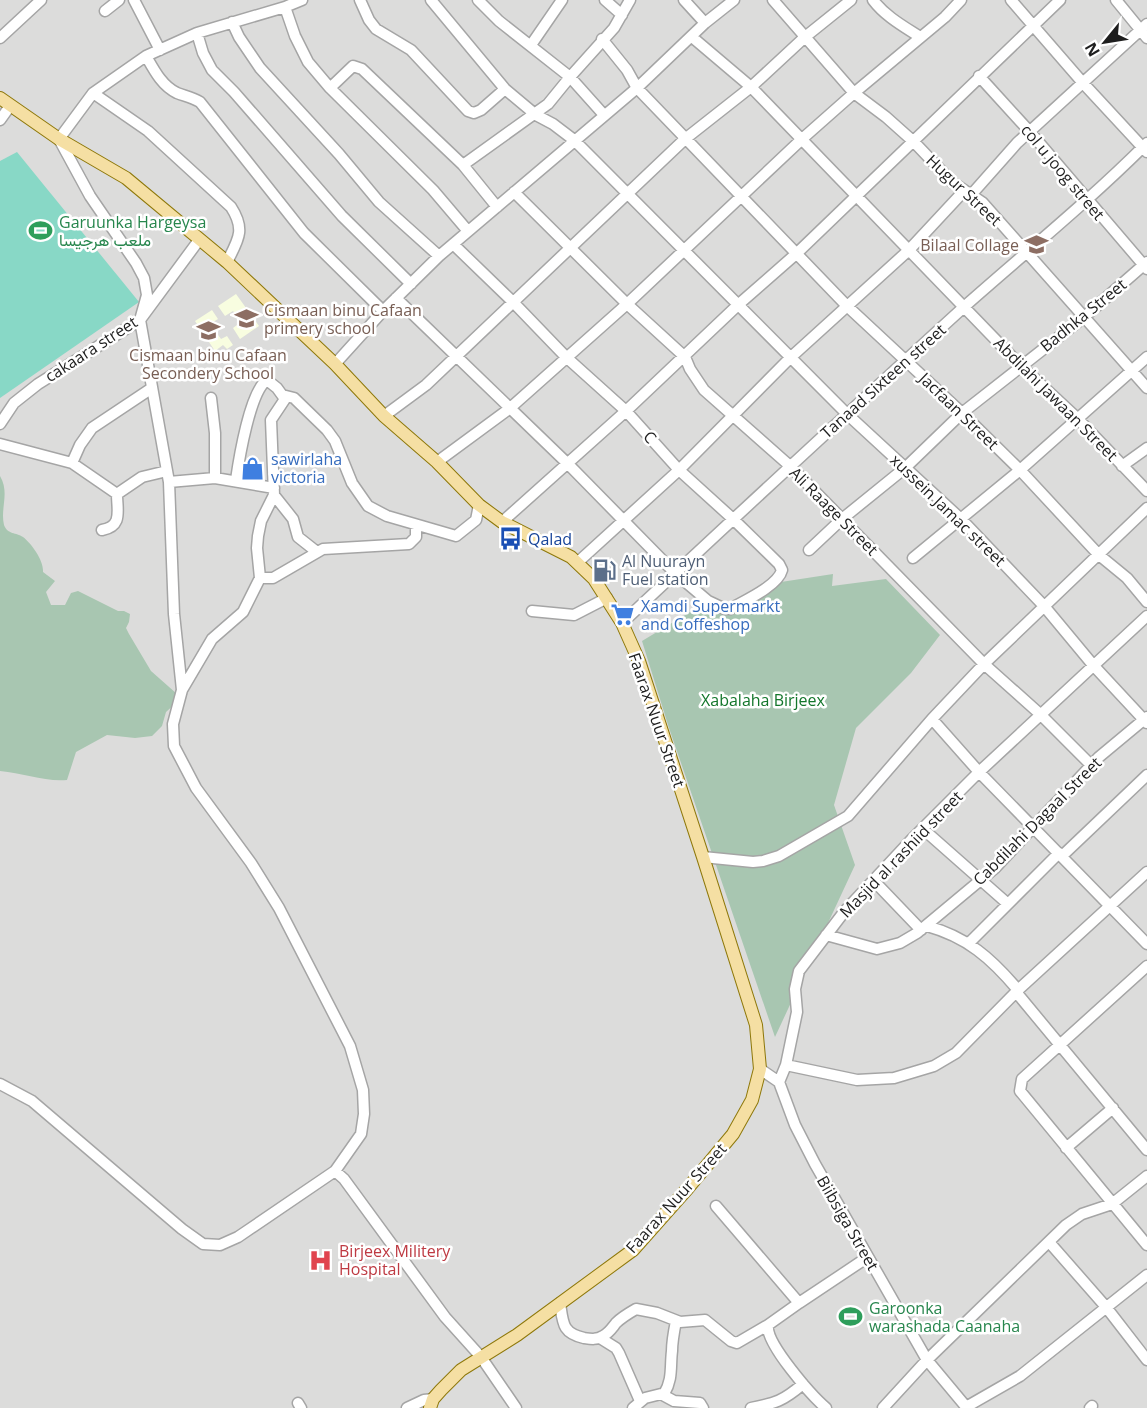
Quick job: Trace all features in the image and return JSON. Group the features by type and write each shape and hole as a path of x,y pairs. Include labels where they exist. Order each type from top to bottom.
{"main road":[{"name":"Faarax Nuur Street","path":"5,102 59,139 126,178 227,262 335,364 384,416 437,462 479,506 502,522 578,562 607,598 622,623 639,661 756,1025 760,1069 752,1100 734,1134 633,1250 517,1335 461,1370 431,1404"}],"street":[{"path":"0,38 41,0"},
{"path":"105,11 119,0"},
{"path":"134,0 160,50"},
{"path":"59,139 93,93 146,56 197,33 302,0"},
{"path":"360,0 376,29 411,50 468,111 474,113 481,110 505,89"},
{"name":"xussein Jamac street","path":"431,0 505,89 536,115 553,124 574,140 847,414 962,520 1044,606 1093,665 1146,720"},
{"path":"478,0 499,21 570,76 604,115"},
{"path":"531,45 562,0"},
{"path":"604,0 622,15"},
{"path":"463,165 536,115 557,96 570,76 614,28 630,0"},
{"path":"684,0 705,23"},
{"path":"335,364 383,311 467,230 637,88 705,23 734,0"},
{"name":"Hugur Street","path":"773,0 854,93 886,117 967,193 983,203 1147,388"},
{"path":"384,416 426,385 685,139 751,87 805,37 851,0"},
{"path":"873,0 886,14 920,37"},
{"path":"437,462 509,409 627,303 802,139 945,18 961,0"},
{"path":"1011,0 1083,83 1146,147"},
{"path":"502,522 796,254 914,142 978,76 1060,0"},
{"path":"578,562 679,470 790,358 909,250 1030,132 1083,83 1145,31 1116,0"},
{"path":"285,7 308,62 330,88 425,182 467,230"},
{"path":"232,22 239,37 260,68 339,154 379,202 439,256"},
{"path":"197,33 203,53 212,70 234,92 342,216 411,284"},
{"name":"Abdilahi Jawaan Street","path":"692,37 751,87 1021,366 1077,418 1147,491"},
{"name":"Jacfaan Street","path":"602,39 627,70 637,88 796,254 847,306 1020,470 1099,555 1127,578 1147,602"},
{"path":"146,56 158,76 168,86 200,102 304,233 383,311"},
{"path":"330,88 353,66 357,66 463,165 497,207"},
{"name":"col u joog street","path":"978,76 1146,265"},
{"path":"93,93 148,131 231,207 239,221 240,230 239,239 227,262"},
{"path":"0,120 5,102"},
{"name":"cakaara street","path":"0,424 14,403 38,384 140,320 147,295 144,278 136,263 90,196 59,139"},
{"name":"Tanaad Sixteen street","path":"622,623 965,306 1146,147"},
{"name":"Ali Raage Street","path":"514,192 685,357 699,384 790,466 984,664 1040,714 1092,766"},
{"path":"182,690 174,614 168,477 140,320 199,240"},
{"name":"C","path":"453,244 566,357 626,411 679,470 733,519 779,564 782,570 777,580 736,606 725,609 708,601 675,573"},
{"name":"Badhka Street","path":"809,550 842,519 905,468 962,413 1083,318 1146,265"},
{"path":"396,298 568,464 675,573"},
{"path":"913,558 962,520 1147,357"},
{"path":"0,1084 32,1101 182,1229 203,1244 220,1245 238,1236 334,1172 361,1134 364,1114 363,1090 350,1046 279,908 251,863 196,788 174,746 173,724 182,690 212,639 243,612 260,578 258,536 261,521 274,491 272,420 285,399 267,380 264,381 250,414 241,446 236,480"},
{"path":"72,463 80,444 92,428 152,388"},
{"path":"282,395 294,398 327,430 352,483 368,506 387,516 456,536 476,520 479,506"},
{"path":"211,398 215,478"},
{"path":"0,444 72,463 117,494"},
{"path":"1122,466 1147,448"},
{"path":"117,494 142,477 236,480 274,491 292,519 298,537 317,552"},
{"path":"102,530 109,529 117,521 117,494"},
{"path":"703,857 763,861 779,856 840,822 853,811 932,719 984,664 1147,508"},
{"path":"260,578 273,578 323,549 408,544 416,537 416,525"},
{"path":"532,611 574,615 607,598"},
{"name":"Masjid al rashiid street","path":"779,1082 786,1065 797,1012 795,989 799,971 844,912 979,772 1147,616"},
{"path":"932,719 979,772 1147,944"},
{"name":"Cabdilahi Dagaal Street","path":"826,935 877,949 900,943 924,928 995,868 1110,746 1146,720"},
{"path":"969,943 1147,775"},
{"path":"923,829 1008,904"},
{"path":"786,1065 857,1080 894,1078 934,1066 956,1053 1017,991 1147,872"},
{"path":"874,880 924,928 942,930 969,943 998,967 1147,1150"},
{"path":"1147,966 1022,1079 1020,1091 1147,1245"},
{"path":"760,1069 779,1082"},
{"name":"Biibsiga Street","path":"779,1082 795,1125 814,1164 927,1360 966,1408"},
{"path":"1066,1148 1113,1108"},
{"path":"334,1172 344,1179 445,1317 481,1357 516,1408"},
{"path":"883,1408 927,1360 1066,1225 1082,1214 1112,1204 1147,1176"},
{"path":"716,1206 799,1303"},
{"path":"1049,1242 1106,1307 1147,1360"},
{"path":"560,1303 563,1324 574,1336 600,1338 636,1309 657,1313 676,1321 689,1323 705,1320 736,1343 768,1325 868,1257"},
{"path":"966,1408 1020,1376 1147,1275"},
{"path":"600,1338 616,1348 619,1353 636,1405 645,1398 664,1394 670,1385 676,1321"},
{"path":"768,1325 767,1331 770,1337 803,1384 826,1408"},
{"path":"751,1408 786,1398 803,1384"},
{"path":"664,1394 674,1401 700,1403 703,1408"},
{"path":"407,1408 424,1400 431,1404"}],"shaded area":[{"path":"0,0 1147,0 1147,1408 0,1408"},
{"name":"Garuunka Hargeysa ملعب هرجيسا","path":"17,152 139,302 0,398 0,161"},
{"name":"Cismaan binu Cafaan primery school","path":"236,294 259,326 240,339 233,328 241,322 233,311 225,316 218,306"},
{"name":"Cismaan binu Cafaan Secondery School","path":"212,310 218,319 210,324 221,339 227,336 233,345 227,349 223,345 215,351 195,321"}],"green space":[{"path":"0,476 5,494 4,525 10,532 20,535 30,544 37,553 43,572 55,581 46,592 51,605 65,605 71,593 78,591 118,611 130,614 126,628 129,634 151,671 177,694 177,702 166,712 162,726 152,736 135,738 107,735 76,752 67,780 50,780 0,771"},
{"name":"Xabalaha Birjeex","path":"833,574 832,586 886,579 940,635 911,673 856,728 834,805 855,865 775,1037 669,728 642,641 700,606 725,609 781,582"}],"place":[{"name":"Garuunka Hargeysa ملعب هرجيسا","path":"41,231"},
{"name":"Bilaal Collage","path":"1037,245"},
{"name":"Cismaan binu Cafaan primery school","path":"246,319"},
{"name":"Cismaan binu Cafaan Secondery School","path":"208,330"},
{"name":"sawirlaha victoria","path":"253,468"},
{"name":"Qalad","path":"510,539"},
{"name":"Al Nuurayn Fuel station","path":"604,570"},
{"name":"Xamdi Supermarkt and Coffeshop","path":"623,615"},
{"name":"Birjeex Militery Hospital","path":"321,1260"},
{"name":"Garoonka warashada Caanaha","path":"851,1317"}]}
